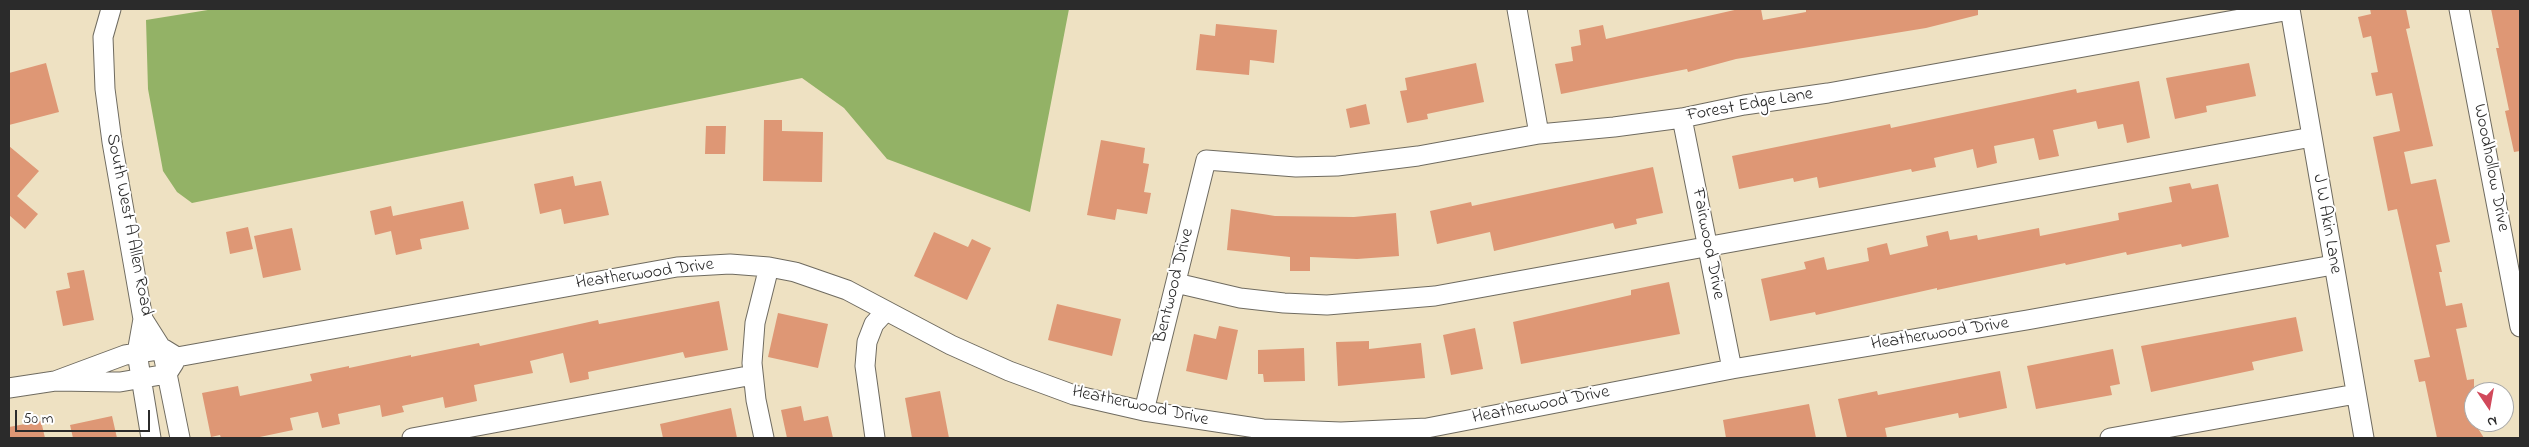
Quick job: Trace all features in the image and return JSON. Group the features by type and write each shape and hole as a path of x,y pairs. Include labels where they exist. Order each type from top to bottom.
{"street":[{"name":"South West A Allen Road","path":"111,9 103,37 108,114 143,319 170,353 167,374 180,438"},
{"path":"1517,9 1538,134"},
{"name":"Woodhollow Drive","path":"2459,9 2520,327"},
{"name":"Forest Edge Lane","path":"1206,160 1296,167 1337,166 1418,156 1538,134 1682,118 1744,105 1828,93 2290,10"},
{"name":"J W Akin Lane","path":"2290,10 2364,438"},
{"name":"Fairwood Drive","path":"1682,118 1732,370"},
{"path":"1176,283 1240,298 1328,305 1377,302 1476,290 2312,137"},
{"name":"Bentwood Drive","path":"1144,411 1206,160"},
{"name":"Heatherwood Drive","path":"56,381 117,357 137,353 170,353 677,267 730,264 769,267 795,272 846,290 886,312 1009,371 1074,395 1144,411 1263,429 1428,433 1732,370 2027,320 2333,265"},
{"path":"764,438 753,375 755,323 769,267"},
{"path":"875,438 865,366 867,342 874,324 886,312"},
{"path":"143,319 137,353 151,438"},
{"name":"Heatherwood Drive","path":"9,388 56,381 120,382 167,374"},
{"path":"412,438 753,375"},
{"path":"2110,438 2356,394"}],"green space":[{"path":"214,9 1069,9 1030,212 887,159 844,108 802,78 192,203 177,192 163,171 148,89 146,20"}],"building":[{"path":"1739,9 1761,9 1763,20 1806,12 1806,9 1978,9 1978,15 1926,28 1736,59 1688,72 1687,69 1561,94 1555,64 1573,61 1571,47 1581,45 1579,30 1603,25 1606,39"},
{"path":"2370,9 2406,9 2410,28 2406,29 2433,146 2404,152 2411,184 2436,179 2450,242 2436,245 2442,272 2439,272 2446,306 2462,303 2467,327 2456,329 2467,380 2474,379 2474,382 2464,382 2464,432 2480,432 2484,438 2437,438 2425,381 2419,382 2414,360 2430,357 2397,209 2388,211 2373,137 2400,131 2392,93 2376,96 2371,73 2378,72 2371,36 2363,38 2358,17 2371,14"},
{"path":"2491,9 2519,9 2520,151 2514,152 2505,111 2509,110 2496,48 2499,48"},
{"path":"1216,24 1277,30 1274,63 1250,60 1249,75 1196,70 1200,34 1215,36"},
{"path":"46,63 59,112 9,125 9,73"},
{"path":"1476,63 1484,102 1427,114 1428,119 1407,123 1400,91 1407,90 1405,78"},
{"path":"2249,63 2256,96 2206,106 2207,112 2175,119 2166,78"},
{"path":"2139,81 2150,138 2127,143 2123,124 2098,129 2096,121 2053,130 2059,156 2039,160 2034,138 1994,146 1997,163 1977,168 1973,149 1934,158 1936,167 1912,172 1911,169 1819,188 1817,177 1794,182 1793,178 1739,189 1732,156 1890,124 1891,128 2076,89 2077,93"},
{"path":"1366,104 1370,124 1350,128 1346,109"},
{"path":"764,120 782,120 782,131 823,132 822,182 763,181"},
{"path":"706,126 726,126 725,154 705,154"},
{"path":"1101,140 1145,148 1143,163 1149,164 1144,192 1151,193 1147,214 1117,209 1115,220 1087,215"},
{"path":"9,146 39,171 17,196 38,214 25,229 9,215"},
{"path":"1653,167 1663,213 1636,219 1637,224 1615,229 1613,223 1494,251 1490,232 1437,244 1430,211 1471,202 1472,206"},
{"path":"573,176 575,186 601,181 609,215 564,224 561,209 540,214 534,184"},
{"path":"2190,183 2192,189 2218,184 2229,237 2182,247 2181,244 2127,255 2126,252 2066,265 2065,263 1937,290 1937,288 1816,315 1815,312 1770,321 1761,279 1806,269 1804,262 1824,257 1827,270 1869,261 1867,248 1887,243 1890,255 1928,246 1926,236 1948,231 1950,240 1977,235 1978,240 2039,228 2040,236 2119,220 2118,213 2172,202 2169,187"},
{"path":"463,201 469,229 420,239 422,249 396,255 391,231 375,235 370,211 391,206 393,216"},
{"path":"1231,209 1275,216 1354,217 1396,213 1399,256 1357,259 1310,257 1310,271 1290,271 1290,257 1227,250"},
{"path":"248,227 253,249 230,254 226,232"},
{"path":"292,228 301,270 263,278 254,236"},
{"path":"934,232 968,247 972,239 991,248 967,300 914,276"},
{"path":"84,270 94,320 63,326 56,291 70,288 67,273"},
{"path":"1669,282 1680,334 1521,364 1513,322 1631,295 1631,290"},
{"path":"719,301 728,350 685,358 683,352 588,372 589,379 570,383 563,353 530,361 533,373 474,385 477,401 445,408 443,397 402,406 404,412 382,417 380,405 338,414 340,424 322,428 318,412 290,418 293,430 255,438 221,438 220,435 211,437 202,393 238,386 240,396 312,381 310,374 349,366 349,368 479,343 480,346 598,320 599,324"},
{"path":"1057,304 1121,319 1112,356 1048,340"},
{"path":"778,313 828,324 818,368 768,357"},
{"path":"2296,317 2303,351 2252,362 2254,370 2151,392 2141,346"},
{"path":"1219,326 1238,330 1227,380 1186,371 1194,334 1216,339"},
{"path":"1475,328 1483,369 1451,375 1443,335"},
{"path":"1369,341 1369,349 1421,343 1425,378 1338,386 1336,342"},
{"path":"1304,348 1305,381 1264,382 1263,374 1258,374 1258,350"},
{"path":"2113,349 2120,384 2110,386 2112,395 2036,409 2027,366"},
{"path":"2000,371 2007,408 1959,418 1958,413 1885,428 1887,438 1847,438 1838,399 1877,391 1878,395"},
{"path":"940,391 949,438 912,438 905,398"},
{"path":"1809,404 1816,438 1726,438 1723,420"},
{"path":"801,406 804,421 828,416 833,438 787,438 781,410"},
{"path":"731,408 737,438 663,438 660,424"},
{"path":"112,416 117,438 73,438 70,425"},
{"path":"41,421 45,438 9,438 9,427"}]}
